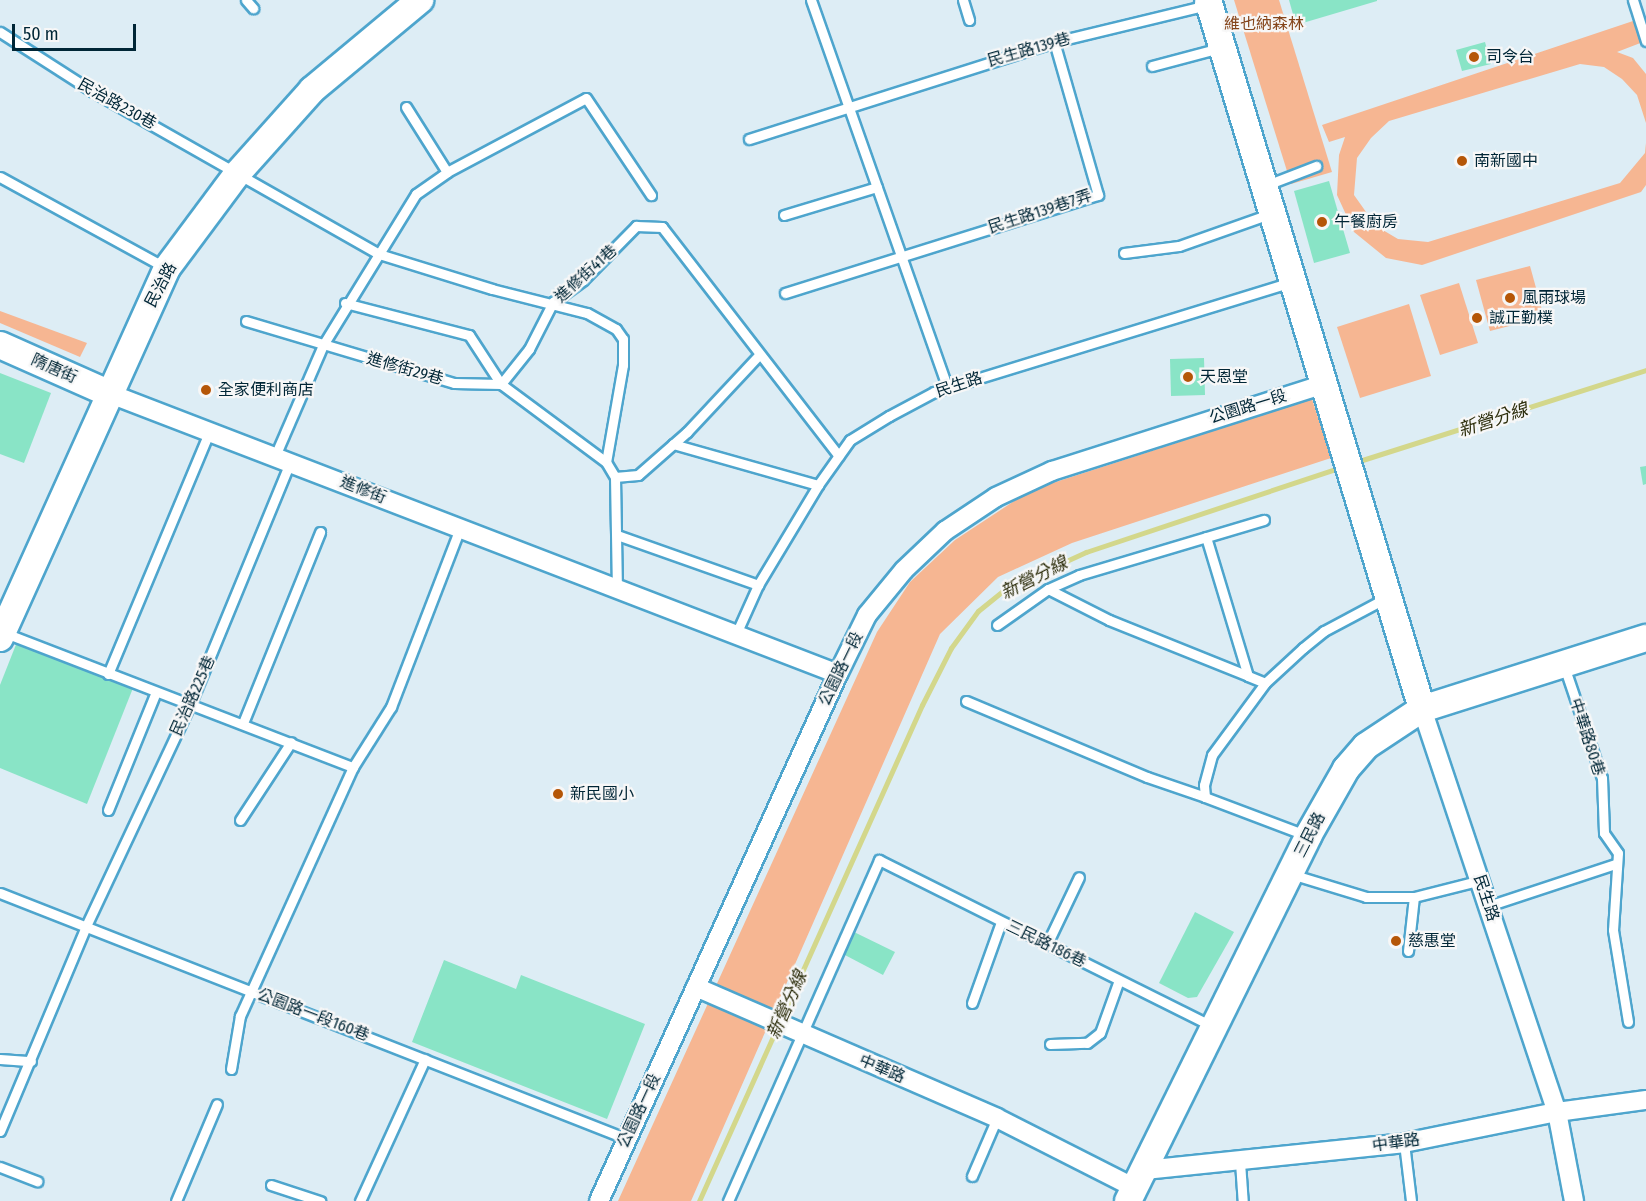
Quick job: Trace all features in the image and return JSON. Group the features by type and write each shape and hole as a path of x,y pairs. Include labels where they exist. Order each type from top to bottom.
{"street":[{"name":"民治路","path":"1,635 108,393 167,268 237,174 312,90 412,2"},
{"name":"民生路","path":"1208,2 1270,214 1325,384 1422,709 1557,1112 1574,1201"},
{"name":"隋唐街","path":"0,345 108,393"},
{"name":"公園路一段","path":"599,1201 838,674 867,615 904,570 945,531 996,497 1052,471 1325,384"},
{"name":"進修街","path":"108,393 283,458 838,674"},
{"name":"三民路","path":"1136,1186 1308,836 1346,769 1366,746 1422,709 1646,638"},
{"name":"中華路","path":"696,987 997,1118 1136,1186 1240,1161 1404,1143 1557,1112 1646,1100"}],"lane":[{"path":"246,0 253,8"},
{"path":"811,0 851,105 900,255 948,388"},
{"path":"963,0 969,20"},
{"path":"1633,0 1646,40"},
{"name":"民生路139巷","path":"749,139 1054,42 1208,2"},
{"name":"民治路230巷","path":"0,32 92,91 237,174"},
{"name":"民生路139巷7弄","path":"900,255 1098,195 1054,42"},
{"path":"1152,66 1222,47"},
{"path":"283,458 323,345 345,303 416,194 447,172 586,98 651,195"},
{"path":"406,107 447,172"},
{"path":"1262,187 1316,166"},
{"path":"237,174 379,254 504,292 553,302 587,313 616,329 623,339 618,413 606,462"},
{"path":"0,177 167,268"},
{"path":"784,215 877,187"},
{"path":"1124,253 1179,246 1270,214"},
{"name":"進修街41巷","path":"501,384 529,349 553,302 584,280 636,226 662,227 759,355"},
{"path":"785,293 900,255"},
{"name":"民生路","path":"736,634 758,585 818,485 850,440 879,422 948,388 1292,282"},
{"path":"345,303 469,335 501,384 606,462 615,477 617,588"},
{"name":"進修街29巷","path":"246,321 454,383 501,384"},
{"path":"615,477 638,475 673,444 759,355 839,456"},
{"path":"108,674 209,432"},
{"path":"673,444 818,485"},
{"name":"民治路225巷","path":"0,1131 86,926 190,705 283,458"},
{"path":"997,625 1048,589 1079,575 1264,520"},
{"path":"231,1069 240,1016 353,767 391,707 460,528"},
{"path":"243,723 320,532"},
{"path":"617,535 758,585"},
{"path":"1206,537 1248,675"},
{"path":"1048,589 1109,620 1265,683"},
{"path":"1205,797 1204,785 1212,755 1265,683 1324,631 1388,597"},
{"path":"1,635 108,674 155,694 243,723 353,767"},
{"name":"中華路80巷","path":"1563,664 1602,778 1604,832 1618,853 1615,864 1613,930 1628,1022"},
{"path":"108,810 155,694"},
{"path":"966,701 1147,777 1308,836"},
{"path":"240,820 291,742"},
{"name":"三民路186巷","path":"800,1034 879,860 1214,1027"},
{"path":"1488,906 1615,864"},
{"path":"1291,874 1366,897 1414,897 1481,880"},
{"path":"1047,944 1079,877"},
{"name":"公園路一段160巷","path":"0,893 626,1138"},
{"path":"1408,951 1414,897"},
{"path":"972,1003 1001,922"},
{"path":"1050,1044 1087,1043 1100,1033 1119,980"},
{"path":"728,1201 800,1034"},
{"path":"0,1059 31,1061"},
{"path":"360,1201 425,1059"},
{"path":"176,1201 217,1104"},
{"path":"972,1176 997,1118"},
{"path":"1404,1143 1411,1201"},
{"path":"1240,1161 1243,1201"},
{"path":"0,1167 37,1181"},
{"path":"271,1185 320,1201"}],"green space":[{"name":"維也納森林","path":"1234,0 1279,0 1332,172 1291,184"},
{"path":"1636,20 1643,42 1617,52 1633,58 1646,74 1646,123 1637,95 1622,79 1604,67 1580,64 1389,121 1371,138 1357,158 1354,195 1376,226 1398,239 1428,242 1620,183 1645,153 1646,143 1646,185 1641,192 1422,265 1386,258 1354,232 1337,195 1339,155 1345,137 1329,142 1322,125"},
{"name":"風雨球場","path":"1530,266 1544,317 1490,331 1476,280"},
{"path":"1459,283 1478,343 1440,355 1420,295"},
{"path":"1409,304 1431,376 1360,398 1337,327"},
{"path":"0,311 87,343 80,357 0,323"},
{"path":"1312,399 1331,458 1072,543 998,577 940,634 691,1201 618,1201 877,632 910,582 955,540 1031,490"}],"building":[{"path":"1289,0 1377,0 1377,1 1296,25"},
{"name":"司令台","path":"1485,42 1491,64 1462,71 1456,50"},
{"name":"午餐廚房","path":"1329,181 1350,253 1314,263 1294,191"},
{"name":"天恩堂","path":"1204,358 1205,395 1171,396 1170,359"},
{"path":"0,373 51,393 24,463 0,454"},
{"path":"1646,466 1646,484 1643,485 1640,467"},
{"path":"17,642 133,688 87,804 0,768 0,685"},
{"path":"1195,912 1234,932 1197,997 1188,998 1159,983"},
{"path":"854,932 895,952 883,975 843,954"},
{"path":"444,960 516,989 521,975 645,1024 607,1119 412,1042"}],"waterway":[{"name":"新營分線","path":"1356,462 1646,370"},
{"name":"新營分線","path":"699,1201 922,705 951,648 978,611 1005,589 1086,552 1341,467"}],"place":[{"name":"司令台","path":"1474,57"},
{"name":"南新國中","path":"1462,161"},
{"name":"午餐廚房","path":"1322,222"},
{"name":"風雨球場","path":"1510,298"},
{"name":"誠正勤樸","path":"1477,318"},
{"name":"天恩堂","path":"1188,377"},
{"name":"全家便利商店","path":"206,390"},
{"name":"新民國小","path":"558,794"},
{"name":"慈惠堂","path":"1396,941"}]}
